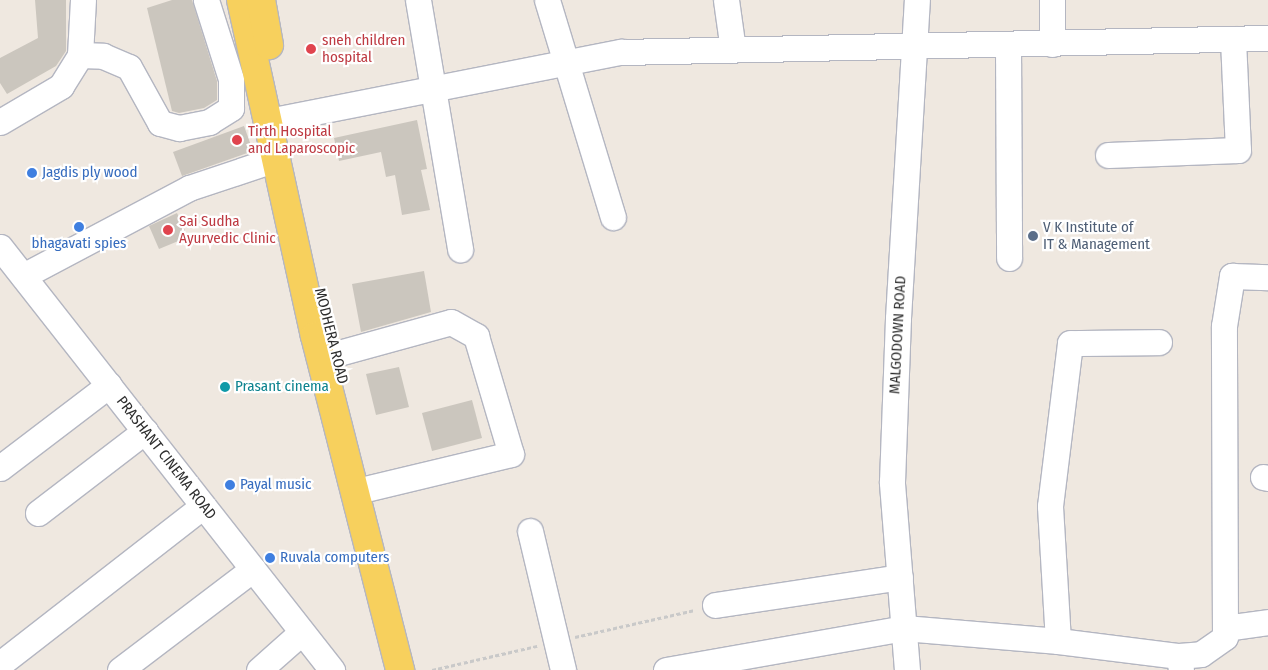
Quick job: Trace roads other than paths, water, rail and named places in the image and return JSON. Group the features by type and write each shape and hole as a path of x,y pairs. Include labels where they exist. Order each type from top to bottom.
{"main road":[{"path":"241,0 275,119 276,159 315,336 400,670"},
{"name":"MODHERA ROAD","path":"261,0 275,119 415,670"}],"street":[{"path":"3,111 61,86 80,55 83,0"},
{"path":"80,55 103,56 129,66 160,123 179,128 210,122 231,108 231,79 206,0"},
{"path":"418,0 431,89 460,249"},
{"path":"547,0 612,217"},
{"path":"726,0 733,50"},
{"name":"MALGODOWN ROAD","path":"907,670 892,482 898,318 917,0"},
{"path":"1052,0 1052,44"},
{"path":"275,119 621,52 1268,38"},
{"path":"1108,155 1238,150 1233,39"},
{"path":"1008,45 1009,258"},
{"path":"23,276 189,188 276,159"},
{"name":"PRASHANT CINEMA ROAD","path":"0,247 332,670"},
{"path":"666,670 904,628 1058,641 1180,663 1201,654 1225,637 1224,326 1228,290 1232,276 1268,277"},
{"path":"335,354 451,322 476,336 511,454 369,488"},
{"path":"1058,641 1050,506 1070,343 1159,342"},
{"path":"0,468 109,386"},
{"path":"38,513 145,431"},
{"path":"0,664 203,506"},
{"path":"530,532 563,670"},
{"path":"120,670 253,569"},
{"path":"716,605 900,577"},
{"path":"1225,628 1268,622"},
{"path":"259,670 302,632"}],"place":[{"name":"sneh children hospital","path":"311,49"},
{"name":"Tirth Hospital and Laparoscopic","path":"237,140"},
{"name":"Jagdis ply wood","path":"32,173"},
{"name":"bhagavati spies","path":"79,227"},
{"name":"Sai Sudha Ayurvedic Clinic","path":"168,230"},
{"name":"V K Institute of IT & Management","path":"1033,236"},
{"name":"Prasant cinema","path":"225,387"},
{"name":"Payal music","path":"230,485"},
{"name":"Ruvala computers","path":"270,558"}]}
